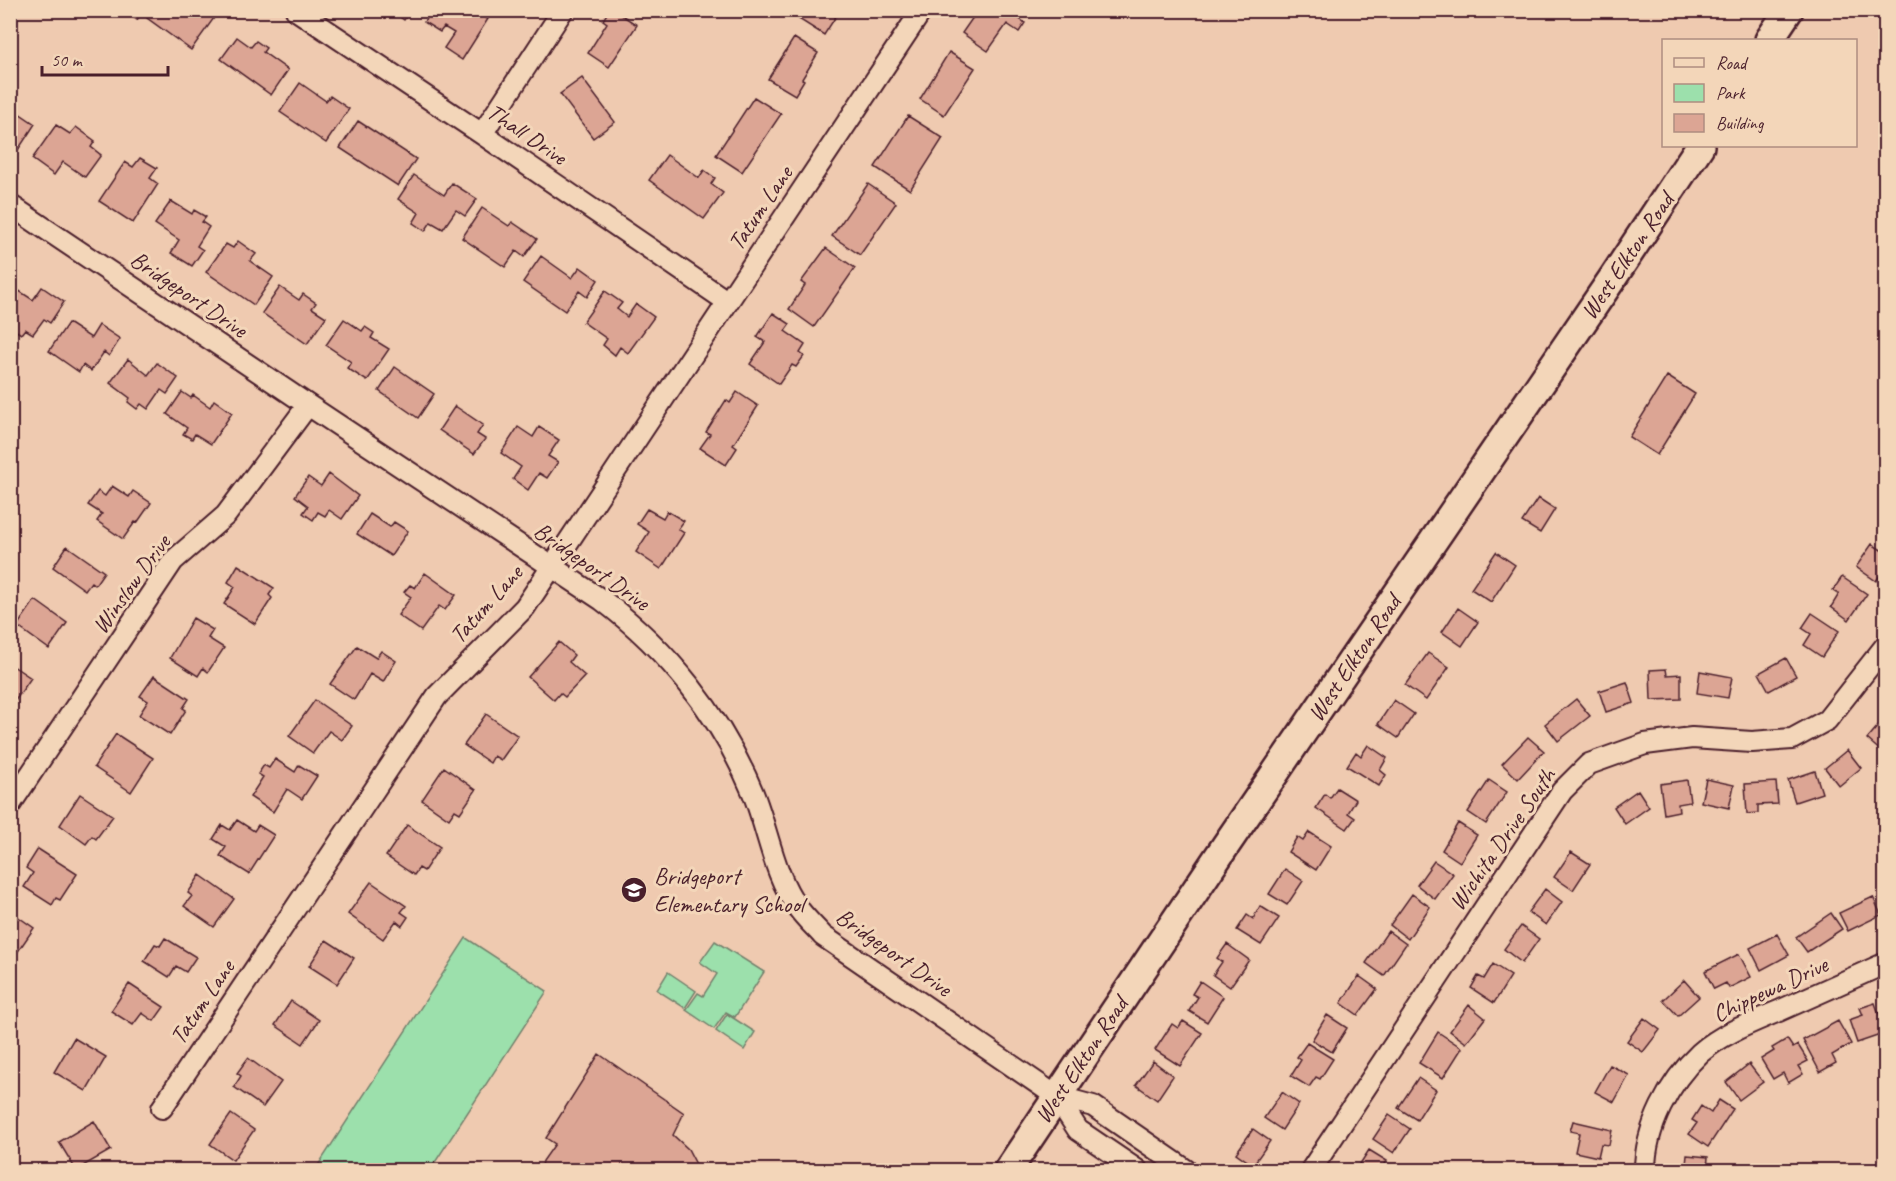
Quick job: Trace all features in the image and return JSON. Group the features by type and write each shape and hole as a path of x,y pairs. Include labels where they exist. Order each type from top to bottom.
{"street":[{"name":"Thall Drive","path":"296,10 728,302"},
{"path":"482,134 563,10"},
{"name":"Tatum Lane","path":"162,1108 437,696 525,607 922,10"},
{"path":"1770,39 1789,10"},
{"name":"West Elkton Road","path":"1008,1170 1699,147"},
{"name":"Bridgeport Drive","path":"10,205 552,566 634,624 672,663 703,702 729,742 753,794 780,873 797,907 823,936 1056,1096"},
{"name":"Winslow Drive","path":"10,805 173,561 226,515 308,405"},
{"name":"Wichita Drive South","path":"1311,1170 1562,791 1589,764 1645,744 1692,738 1752,742 1792,739 1827,720 1886,645"},
{"name":"Chippewa Drive","path":"1645,1170 1651,1131 1663,1105 1677,1077 1701,1053 1731,1032 1886,963"},
{"path":"1056,1096 1078,1130 1137,1170"},
{"path":"1056,1096 1093,1106 1186,1170"}],"green space":[{"path":"466,938 547,991 430,1170 315,1170"},
{"path":"715,941 764,972 735,1017 726,1012 714,1029 686,1010 698,993 703,996 717,974 700,962"},
{"path":"668,972 696,991 685,1008 657,990"},
{"path":"727,1014 755,1032 744,1050 716,1031"}],"building":[{"path":"122,10 143,10 137,20"},
{"path":"153,10 204,10 214,18 191,50 147,18"},
{"path":"390,10 411,10 404,20"},
{"path":"431,10 474,10 488,19 462,60 444,48 454,33 444,27 440,32 424,22"},
{"path":"609,10 614,10 637,25 609,67 588,53 607,23 603,20"},
{"path":"797,10 840,10 824,35 794,16"},
{"path":"978,10 1014,10 1012,13 1025,23 1019,32 1007,24 988,51 962,33"},
{"path":"237,37 251,47 256,41 266,48 263,52 288,70 271,95 221,59"},
{"path":"794,38 818,53 795,95 768,79"},
{"path":"949,52 975,68 944,115 920,99"},
{"path":"582,78 615,122 593,138 560,94"},
{"path":"300,83 326,101 330,96 349,109 326,143 280,112"},
{"path":"754,97 781,114 742,172 716,155"},
{"path":"10,107 35,124 18,150 10,145"},
{"path":"908,116 943,138 910,190 875,167"},
{"path":"358,121 416,159 398,186 340,148"},
{"path":"56,125 70,134 76,127 95,141 91,147 101,155 85,177 63,162 54,175 32,159"},
{"path":"667,155 699,178 704,170 715,178 711,184 723,193 704,219 649,180"},
{"path":"140,158 157,168 150,178 158,184 133,223 99,201 125,162 133,167"},
{"path":"414,175 444,195 452,183 477,199 465,216 456,210 443,229 431,222 425,231 413,223 419,213 398,199"},
{"path":"868,184 896,203 860,255 832,236"},
{"path":"171,201 192,214 194,210 206,217 202,222 209,227 197,246 203,250 192,266 171,253 179,240 155,224"},
{"path":"482,208 509,226 512,222 537,239 524,257 516,251 505,267 462,238"},
{"path":"238,241 256,254 250,261 273,277 254,305 206,272 226,244 233,248"},
{"path":"826,248 855,268 814,327 789,309 805,285 801,282"},
{"path":"541,256 572,278 580,267 598,280 587,297 579,291 565,311 523,282"},
{"path":"10,285 33,300 42,287 64,302 50,323 44,319 33,334 25,329 21,334 10,327"},
{"path":"280,287 299,300 303,294 316,303 312,308 326,317 307,344 262,313"},
{"path":"605,291 622,303 617,309 627,317 636,304 654,317 628,353 620,347 615,355 603,345 607,339 583,322"},
{"path":"773,313 790,324 785,331 805,345 800,353 804,356 796,367 792,365 779,384 750,364 765,342 757,337"},
{"path":"344,319 362,331 365,327 374,333 371,338 389,349 367,381 347,368 351,362 326,345"},
{"path":"68,323 91,338 99,325 120,339 109,356 104,352 91,371 83,365 79,372 49,351"},
{"path":"128,359 148,375 157,363 178,378 167,394 161,390 148,409 141,404 137,409 128,402 130,398 110,383"},
{"path":"395,367 434,394 418,418 379,391"},
{"path":"1667,376 1695,394 1657,455 1629,437"},
{"path":"182,392 191,398 193,395 210,407 214,400 232,413 211,444 195,434 192,439 183,434 187,428 167,414"},
{"path":"737,392 758,406 733,445 737,448 726,465 700,448 710,434 706,432 726,400 730,403"},
{"path":"455,406 483,425 477,434 485,439 474,454 439,430"},
{"path":"518,427 533,437 539,427 559,440 548,456 558,462 547,478 539,473 528,490 513,479 521,467 501,453"},
{"path":"329,474 358,496 342,519 329,510 325,516 318,512 313,520 303,513 308,506 295,496 308,477 321,486"},
{"path":"112,486 129,497 133,491 151,503 123,539 97,521 102,514 88,505 98,491 105,496"},
{"path":"1538,498 1555,509 1540,533 1522,522"},
{"path":"647,509 663,518 667,511 684,521 678,529 684,533 661,569 636,552 649,532 637,524"},
{"path":"370,514 390,527 394,522 408,531 391,556 357,534"},
{"path":"1872,544 1886,553 1886,567 1876,581 1856,567"},
{"path":"67,546 104,572 95,585 91,582 85,590 53,567"},
{"path":"1496,552 1515,565 1491,602 1471,589"},
{"path":"238,565 274,588 269,595 272,598 255,624 224,604 235,587 228,582"},
{"path":"425,573 456,595 445,610 439,606 421,631 398,615 411,597 404,592 410,585 415,588"},
{"path":"1842,577 1867,594 1849,620 1831,607 1839,594 1833,590"},
{"path":"35,600 67,623 49,649 17,626"},
{"path":"1458,608 1478,622 1462,646 1442,632"},
{"path":"1812,613 1839,631 1822,657 1804,645 1811,634 1802,628"},
{"path":"193,618 213,630 208,638 224,648 208,672 203,668 198,676 170,658"},
{"path":"559,642 574,655 569,662 585,676 565,697 560,693 554,700 528,677"},
{"path":"357,646 376,658 381,651 396,661 383,682 370,674 354,700 330,684"},
{"path":"1428,653 1449,667 1426,700 1405,685"},
{"path":"1786,658 1796,676 1769,691 1759,673"},
{"path":"10,664 31,678 10,708"},
{"path":"1666,669 1667,675 1681,674 1681,699 1651,700 1650,670"},
{"path":"1700,671 1732,677 1728,698 1697,693"},
{"path":"154,676 189,699 183,708 186,710 170,735 139,715 148,701 140,696"},
{"path":"1627,682 1634,703 1606,712 1599,691"},
{"path":"1576,699 1590,716 1558,741 1545,724"},
{"path":"315,700 352,726 342,740 329,731 313,753 289,736"},
{"path":"1394,700 1414,714 1398,738 1378,724"},
{"path":"486,714 518,736 501,760 494,756 490,763 464,745"},
{"path":"1885,718 1886,750 1883,753 1867,739"},
{"path":"116,734 153,758 131,792 94,767"},
{"path":"1528,737 1544,751 1518,779 1502,764"},
{"path":"1368,745 1387,758 1380,770 1386,775 1379,786 1347,766 1356,752 1361,756"},
{"path":"1847,750 1861,768 1839,786 1825,768"},
{"path":"275,759 295,772 299,765 317,776 302,799 287,789 273,812 250,797 263,777 258,774 264,765 269,768"},
{"path":"444,767 476,790 460,813 455,810 449,819 422,800"},
{"path":"1815,771 1822,793 1795,802 1788,780"},
{"path":"1706,779 1734,785 1729,808 1701,802"},
{"path":"1489,780 1507,792 1486,824 1468,812"},
{"path":"1687,780 1690,802 1678,804 1679,811 1664,814 1660,784"},
{"path":"1776,782 1778,804 1758,805 1758,813 1747,814 1745,784"},
{"path":"1337,788 1356,800 1348,813 1355,818 1347,829 1316,808 1325,794 1330,798"},
{"path":"1638,790 1649,807 1625,824 1614,807"},
{"path":"80,794 113,816 96,839 92,836 86,844 60,825"},
{"path":"237,820 254,831 258,825 274,835 249,874 220,856 226,847 213,839 222,825 230,830"},
{"path":"1458,823 1477,835 1460,862 1442,850"},
{"path":"407,825 440,847 424,871 419,868 414,875 386,856"},
{"path":"1309,832 1331,846 1316,870 1288,852 1297,837 1303,841"},
{"path":"38,849 77,874 60,900 56,898 52,905 24,887 33,873 26,868"},
{"path":"1571,852 1590,864 1573,890 1554,877"},
{"path":"1434,861 1453,874 1435,899 1417,885"},
{"path":"1285,869 1303,881 1287,905 1269,894"},
{"path":"200,875 234,899 214,927 184,906 192,896 188,893"},
{"path":"371,882 406,906 401,912 408,917 402,926 396,921 383,939 348,914"},
{"path":"1545,889 1562,902 1546,925 1528,912"},
{"path":"1412,894 1430,907 1408,939 1390,925"},
{"path":"1873,897 1881,915 1848,931 1839,913"},
{"path":"1260,906 1279,918 1261,945 1237,930 1247,915 1253,919"},
{"path":"10,911 34,928 10,963"},
{"path":"1831,913 1842,929 1807,952 1796,937"},
{"path":"1521,926 1539,939 1522,963 1504,949"},
{"path":"1388,931 1406,944 1384,976 1366,963"},
{"path":"1777,934 1789,955 1761,970 1750,948"},
{"path":"165,938 196,957 186,972 176,966 169,977 144,961 155,944 160,946"},
{"path":"326,940 354,958 337,984 309,966"},
{"path":"1227,944 1249,960 1230,987 1213,975 1222,962 1217,958"},
{"path":"1739,954 1751,977 1729,988 1726,983 1714,989 1705,971"},
{"path":"1493,964 1511,976 1494,1003 1471,988 1478,976 1484,979"},
{"path":"1359,976 1377,989 1358,1015 1341,1003"},
{"path":"1684,980 1699,997 1678,1016 1663,1000"},
{"path":"1200,981 1223,997 1207,1022 1189,1011 1198,997 1192,994"},
{"path":"129,984 164,1007 154,1021 142,1013 133,1025 111,1011"},
{"path":"291,1001 319,1020 303,1044 275,1025"},
{"path":"1875,1003 1886,1033 1857,1043 1849,1020 1863,1015 1860,1008"},
{"path":"1469,1005 1485,1018 1466,1043 1450,1031"},
{"path":"1327,1015 1347,1028 1332,1052 1312,1040"},
{"path":"1644,1018 1660,1030 1643,1052 1627,1041"},
{"path":"1183,1021 1202,1033 1180,1066 1155,1050 1172,1024 1178,1028"},
{"path":"1838,1021 1851,1044 1832,1055 1836,1063 1820,1072 1803,1040"},
{"path":"1438,1032 1462,1048 1443,1078 1419,1063"},
{"path":"74,1038 106,1057 86,1091 54,1072"},
{"path":"1787,1039 1793,1048 1798,1045 1808,1061 1798,1066 1803,1074 1788,1083 1783,1073 1773,1079 1761,1059 1774,1051 1772,1048"},
{"path":"1307,1043 1333,1059 1320,1079 1316,1077 1309,1087 1291,1076 1301,1060 1297,1057"},
{"path":"599,1054 684,1113 673,1135 688,1149 699,1170 541,1170 543,1161 555,1144 546,1138"},
{"path":"248,1058 281,1082 263,1107 234,1087 241,1076 237,1073"},
{"path":"1153,1061 1173,1076 1157,1100 1136,1085"},
{"path":"1749,1064 1763,1082 1739,1100 1726,1082"},
{"path":"1610,1065 1629,1075 1614,1102 1595,1092"},
{"path":"1418,1078 1436,1090 1417,1120 1398,1108"},
{"path":"1282,1092 1299,1104 1282,1130 1264,1118"},
{"path":"1719,1100 1733,1109 1708,1147 1689,1134 1697,1123 1692,1120 1701,1106 1711,1113"},
{"path":"231,1114 254,1130 233,1160 210,1144"},
{"path":"1389,1115 1410,1129 1394,1153 1373,1139"},
{"path":"94,1121 111,1150 76,1170 59,1142"},
{"path":"1573,1121 1612,1130 1609,1145 1601,1144 1598,1157 1575,1152 1579,1133 1570,1131"},
{"path":"1253,1129 1270,1141 1253,1165 1236,1153"},
{"path":"1369,1150 1387,1161 1381,1170 1356,1170"},
{"path":"1687,1155 1708,1157 1707,1170 1679,1170 1680,1164 1686,1165"},
{"path":"1075,1165 1084,1170 1071,1170"},
{"path":"1578,1166 1605,1170 1577,1170"}],"place":[{"name":"Bridgeport Elementary School","path":"634,890"}]}
